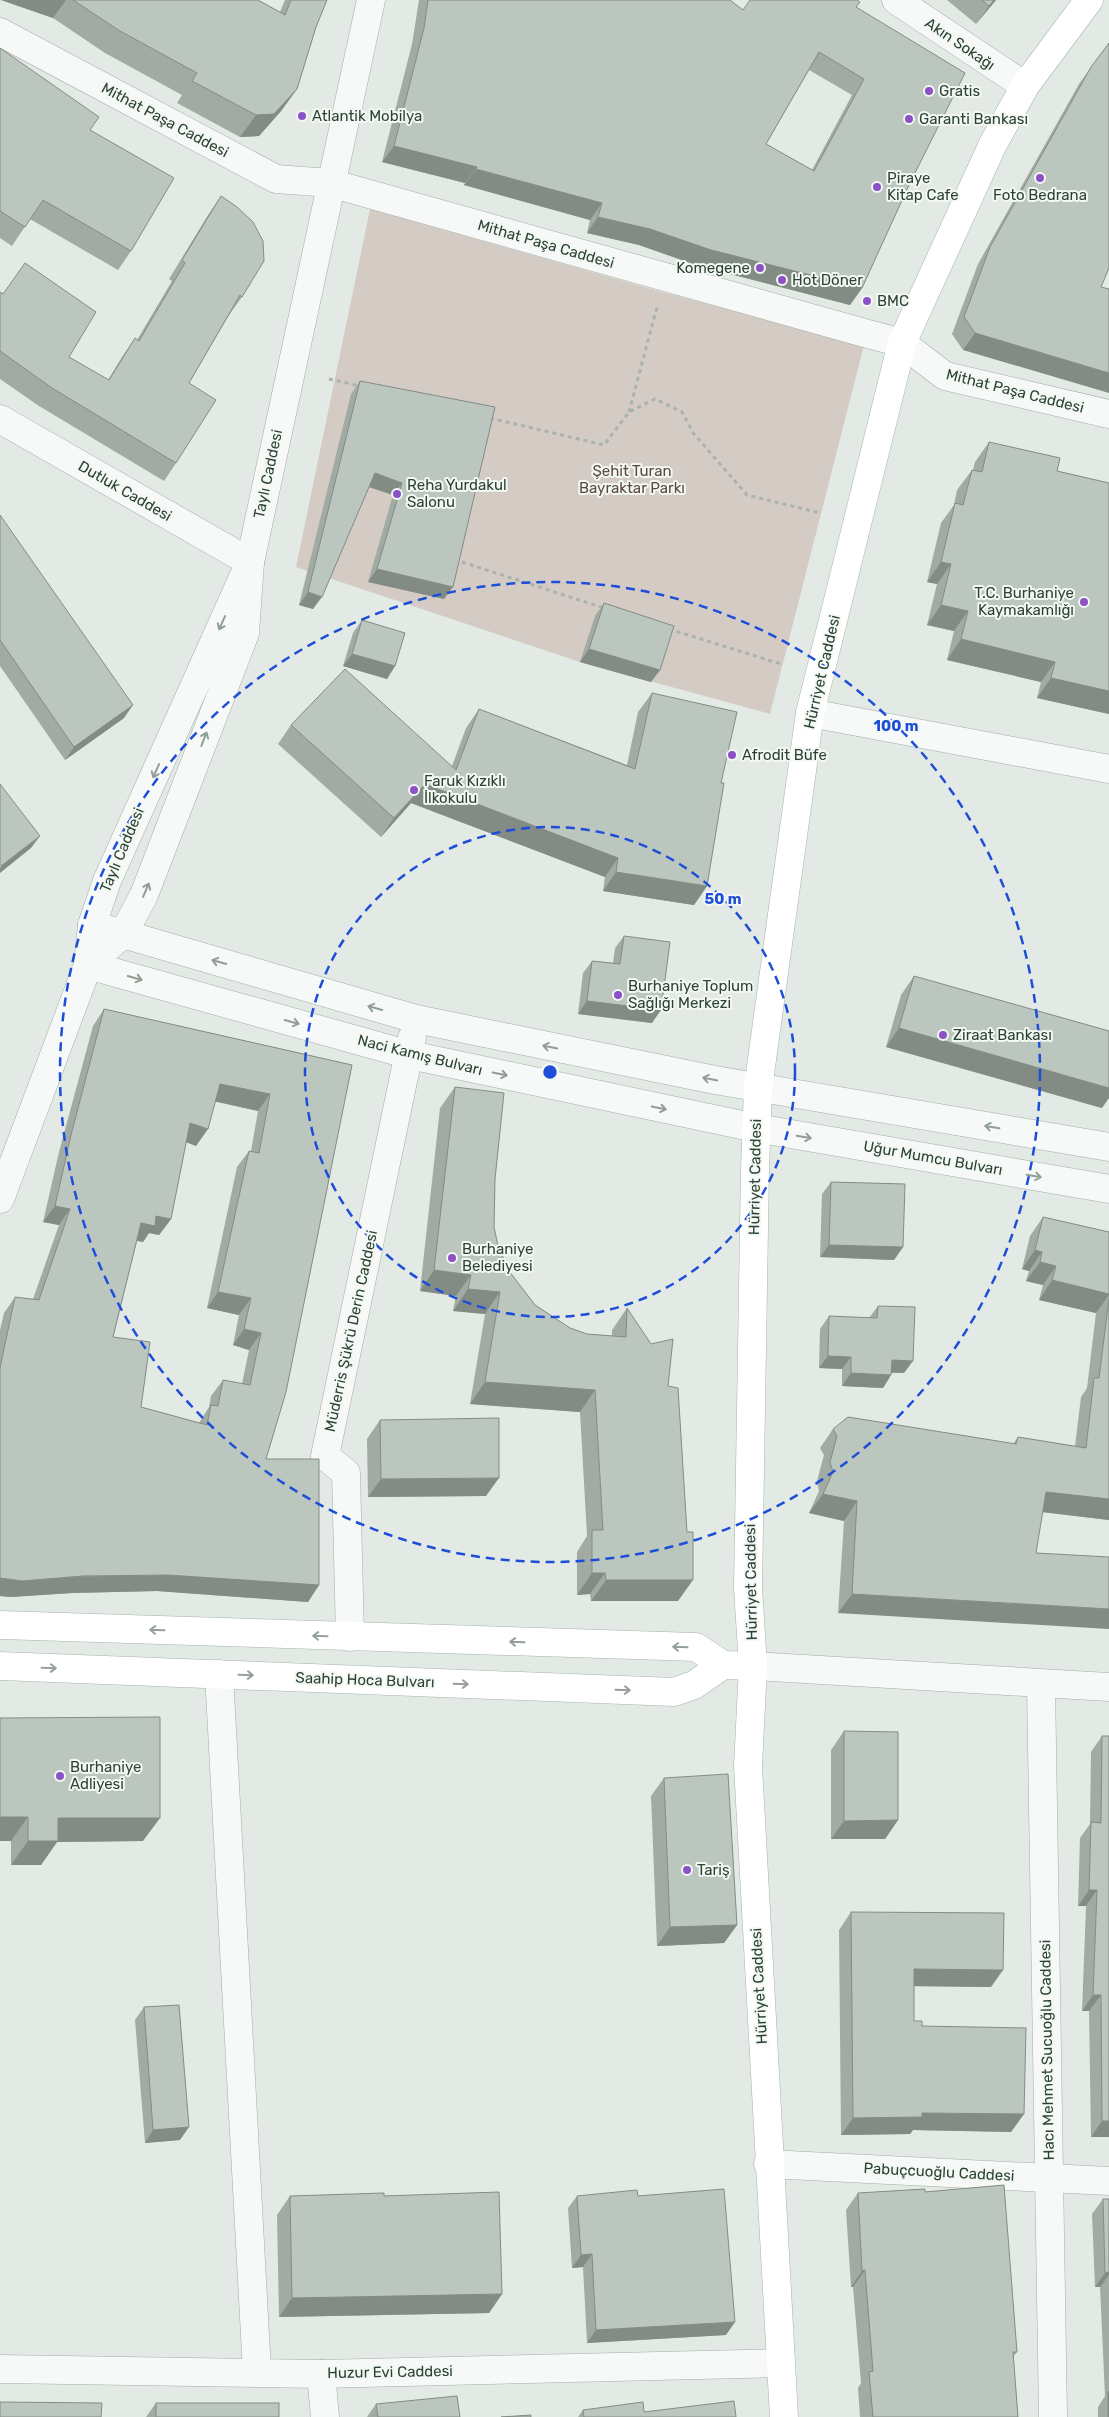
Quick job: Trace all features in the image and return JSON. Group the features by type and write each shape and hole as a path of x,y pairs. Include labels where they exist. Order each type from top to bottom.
{"main road":[{"name":"Hürriyet Caddesi","path":"784,2417 768,2164 748,1766 753,1666 748,1588 758,1088 810,713 902,344 993,144 1025,86 1089,0"},
{"path":"0,1625 696,1647 723,1665 753,1666"},
{"name":"Saahip Hoca Bulvarı","path":"0,1666 674,1692 694,1685 723,1665"}],"street":[{"name":"Taylı Caddesi","path":"88,965 123,934 144,896 245,633 250,562 330,183 371,0"},
{"name":"Akın Sokağı","path":"896,0 1025,86"},
{"name":"Mithat Paşa Caddesi","path":"0,32 276,180 330,183 902,344 945,376 1109,414"},
{"name":"Dutluk Caddesi","path":"0,419 250,562"},
{"name":"Taylı Caddesi","path":"0,1198 88,965 92,925 107,881 250,562"},
{"path":"810,713 1109,769"},
{"path":"92,925 416,1020 758,1088 1109,1147"},
{"name":"Naci Kamış Bulvarı","path":"88,965 410,1055 756,1128"},
{"name":"Müderris Şükrü Derin Caddesi","path":"350,1637 346,1473 325,1456 416,1020"},
{"name":"Uğur Mumcu Bulvarı","path":"756,1128 1109,1188"},
{"path":"753,1666 1109,1687"},
{"path":"219,1674 257,2372"},
{"name":"Hacı Mehmet Sucuoğlu Caddesi","path":"1041,1684 1053,2417"},
{"name":"Pabuçcuoğlu Caddesi","path":"768,2164 1109,2181"},
{"name":"Huzur Evi Caddesi","path":"0,2369 321,2374 780,2363"},
{"path":"321,2374 325,2417"}],"path":[{"path":"488,417 604,445 628,412 658,304"},
{"path":"329,379 362,387"},
{"path":"628,412 655,399 682,412 694,434 747,495 820,513"},
{"path":"462,562 612,610"},
{"path":"668,628 781,664"}],"green space":[{"name":"Şehit Turan Bayraktar Parkı","path":"370,209 662,292 864,345 770,714 580,662 296,567"}],"building":[{"path":"73,0 258,0 285,15 291,0 327,0 316,27 297,89 274,114 256,115 192,81 197,73 120,31"},
{"path":"428,0 730,0 743,10 750,0 857,0 860,2 856,7 965,73 909,185 862,288 711,250 650,229 598,217 602,203 476,169 477,167 394,146 424,28","holes":["819,52 864,79 814,171 766,144"]},
{"path":"982,0 994,0 989,6"},
{"path":"1109,43 1109,268 1101,287 1109,289 1109,373 975,333 964,317 990,247 1091,67"},
{"path":"0,48 99,117 90,130 174,178 131,251 43,200 25,227 0,211"},
{"path":"221,196 237,207 253,222 263,241 264,261 242,297 240,295 189,383 216,400 176,463 52,388 0,351 0,292 3,294 25,263 96,312 69,357 109,380 135,338 139,341 185,263 182,260"},
{"name":"Reha Yurdakul Salonu","path":"360,381 495,407 453,587 377,569 402,483 375,473 322,597 308,592"},
{"path":"989,442 1060,458 1057,471 1109,483 1109,691 1051,678 1055,662 961,639 968,611 941,605 951,564 941,562 955,503 963,505 972,470 982,472"},
{"path":"0,515 133,705 74,747 0,640"},
{"path":"604,603 674,626 660,670 589,649"},
{"path":"362,620 405,633 395,666 352,654"},
{"path":"345,669 456,770 479,709 635,769 652,693 737,712 721,783 724,783 707,886 616,872 618,858 425,784 394,818 291,725"},
{"path":"0,784 40,836 1,866 0,864"},
{"name":"Burhaniye Toplum Sağlığı Merkezi","path":"624,936 670,942 661,1010 587,1001 592,961 620,964"},
{"path":"914,976 1109,1031 1109,1088 899,1028"},
{"path":"104,1009 352,1065 286,1392 266,1459 319,1459 319,1585 168,1575 83,1576 22,1581 0,1578 0,1368 15,1297 39,1300 70,1209 55,1206 71,1135","holes":["220,1084 270,1094 259,1153 249,1151 218,1292 251,1298 244,1329 261,1333 250,1385 223,1380 218,1406 211,1405 207,1425 141,1407 150,1342 113,1337 141,1223 155,1226 156,1216 171,1219 190,1123 208,1129"]},
{"path":"455,1087 504,1093 495,1179 494,1227 498,1246 509,1271 535,1305 570,1328 587,1334 626,1337 627,1308 651,1344 673,1339 668,1386 678,1388 687,1532 693,1532 693,1580 606,1580 605,1573 592,1573 592,1530 603,1530 595,1390 485,1382 500,1292 468,1289 471,1275 434,1270"},
{"path":"831,1182 905,1184 903,1247 829,1245"},
{"path":"1043,1217 1109,1232 1109,1294 1052,1280 1056,1266 1040,1262 1042,1252 1035,1250"},
{"path":"1109,1299 1109,1499 1046,1492 1036,1553 1109,1557 1109,1609 852,1594 857,1501 823,1494 833,1472 830,1462 837,1436 833,1429 848,1417 1016,1444 1018,1437 1086,1448 1094,1378 1099,1378"},
{"path":"878,1306 915,1307 913,1361 892,1360 891,1375 851,1373 851,1357 828,1356 829,1316 877,1318"},
{"path":"499,1418 499,1478 381,1479 380,1420"},
{"path":"160,1717 160,1818 58,1818 58,1841 28,1841 28,1817 0,1817 0,1718"},
{"path":"844,1731 898,1732 898,1820 844,1821"},
{"path":"1102,1736 1109,1736 1109,2121 1102,2121 1101,1995 1093,1995 1097,1890 1089,1890 1091,1822 1101,1823"},
{"name":"Tariş","path":"728,1774 737,1925 670,1927 664,1778"},
{"path":"851,1912 1004,1913 1003,1970 914,1969 914,2021 922,2021 922,2026 1026,2028 1024,2114 922,2113 922,2117 853,2118"},
{"path":"179,2005 189,2127 153,2130 144,2007"},
{"path":"1004,2185 1017,2352 1013,2352 1018,2417 873,2417 869,2372 873,2371 865,2270 862,2271 858,2193 925,2189 925,2192"},
{"path":"724,2189 735,2322 596,2330 592,2254 581,2255 577,2196 637,2190 638,2196"},
{"path":"499,2192 502,2294 292,2298 290,2196 384,2193 384,2196"},
{"path":"1103,2199 1109,2199 1109,2272 1105,2273"},
{"path":"1109,2392 1109,2417 1108,2417"},
{"path":"457,2396 460,2417 378,2417 376,2404"},
{"path":"734,2401 736,2417 584,2417 583,2410 643,2402 644,2412"},
{"path":"0,2402 102,2403 101,2417 0,2417"},
{"path":"156,2403 279,2403 279,2417 156,2417"},
{"path":"531,2415 531,2417 501,2417"}],"place":[{"name":"Gratis","path":"929,91"},
{"name":"Atlantik Mobilya","path":"302,116"},
{"name":"Garanti Bankası","path":"909,119"},
{"name":"Foto Bedrana","path":"1040,178"},
{"name":"Piraye Kitap Cafe","path":"877,187"},
{"name":"Komegene","path":"760,268"},
{"name":"Hot Döner","path":"782,280"},
{"name":"BMC","path":"867,301"},
{"name":"Reha Yurdakul Salonu","path":"397,494"},
{"name":"T.C. Burhaniye Kaymakamlığı","path":"1084,602"},
{"name":"Afrodit Büfe","path":"732,755"},
{"name":"Faruk Kızıklı İlkokulu","path":"414,790"},
{"name":"Burhaniye Toplum Sağlığı Merkezi","path":"618,995"},
{"name":"Ziraat Bankası","path":"943,1035"},
{"name":"Burhaniye Belediyesi","path":"452,1258"},
{"name":"Burhaniye Adliyesi","path":"60,1776"},
{"name":"Tariş","path":"687,1870"}]}
